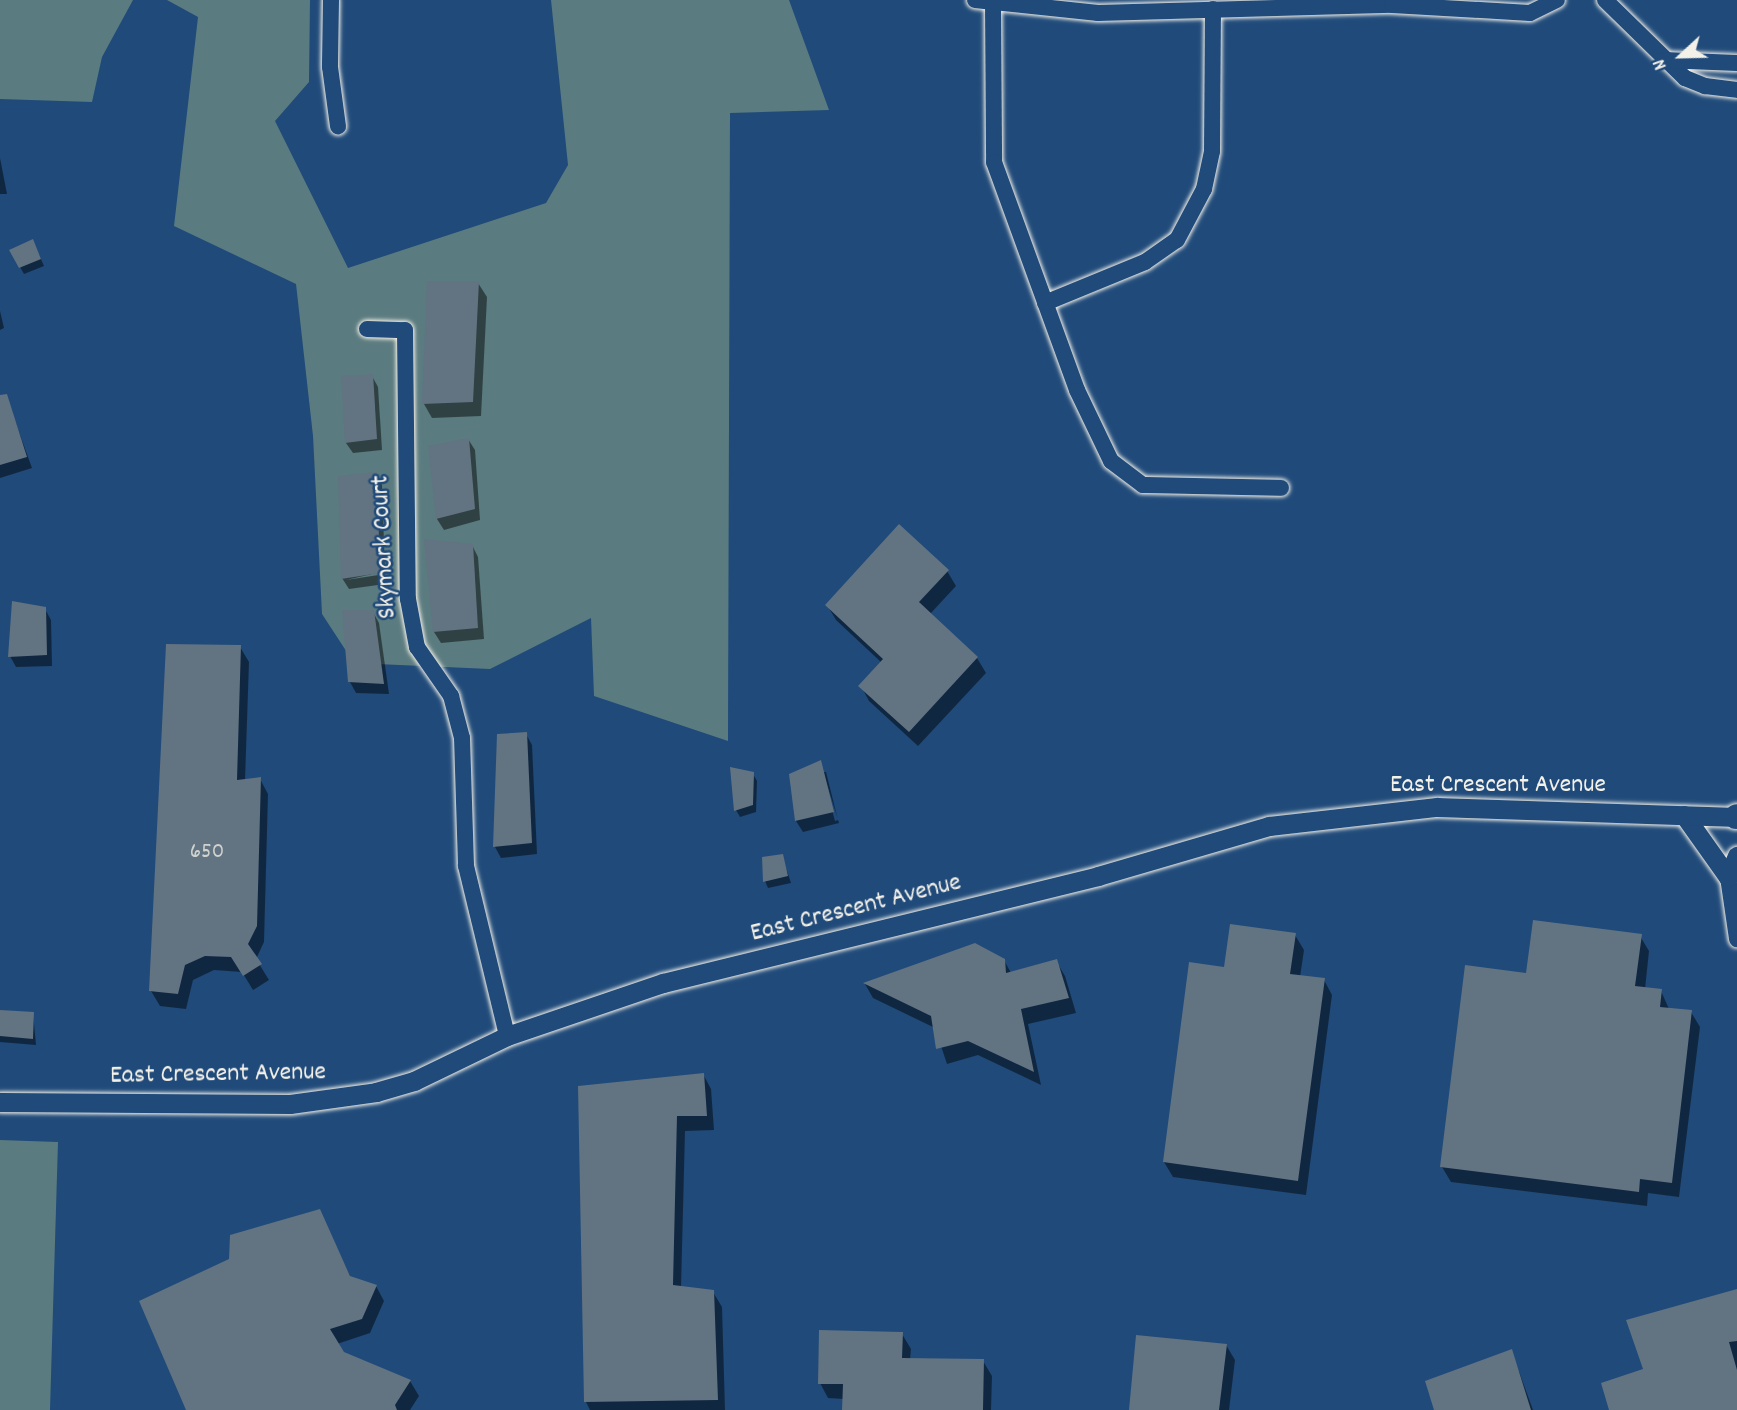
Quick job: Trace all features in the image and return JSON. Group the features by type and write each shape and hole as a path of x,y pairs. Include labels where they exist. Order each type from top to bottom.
{"street":[{"path":"331,0 330,67 338,126"},
{"path":"975,0 993,5 1098,13 1392,5 1530,13 1557,0"},
{"path":"1605,0 1664,60 1693,82 1737,90"},
{"path":"993,5 994,162 1077,390 1111,461 1143,485 1281,488"},
{"path":"1045,303 1144,262 1177,240 1204,189 1212,151 1213,9"},
{"path":"1664,60 1737,63"},
{"name":"Skymark Court","path":"367,329 405,330 408,599 417,646 451,696 461,738 466,866 507,1036"},
{"name":"East Crescent Avenue","path":"0,1101 290,1104 337,1100 414,1081 507,1036 663,983 1098,876 1269,826 1437,807 1737,816"},
{"path":"1684,815 1728,877 1737,939"},
{"path":"1728,877 1737,856"}],"green space":[{"path":"0,0 133,0 102,57 92,102 0,99"},
{"path":"167,0 310,0 309,82 275,121 348,268 546,203 568,165 551,0 789,0 829,110 730,113 728,741 594,696 591,618 490,669 354,663 322,614 313,436 296,284 174,226 198,17"},
{"path":"0,1140 58,1142 50,1410 0,1410"}],"building":[{"path":"33,239 41,259 19,268 9,250"},
{"path":"427,281 479,281 473,402 422,404"},
{"path":"373,374 377,439 345,443 341,376"},
{"path":"7,394 27,457 0,465 0,395"},
{"path":"469,438 475,509 436,519 428,446"},
{"path":"377,472 380,573 341,579 338,476"},
{"path":"899,524 949,570 919,602 978,657 909,732 858,686 883,659 825,605"},
{"path":"424,539 473,544 478,628 433,632"},
{"path":"12,601 46,607 47,655 8,657"},
{"path":"342,610 374,610 384,684 348,682"},
{"path":"166,644 241,645 237,780 261,777 257,926 248,944 262,964 243,976 231,957 205,956 185,965 178,994 149,991"},
{"path":"527,732 532,843 493,847 497,734"},
{"path":"821,760 834,812 795,821 789,774"},
{"path":"730,767 754,772 753,805 734,811"},
{"path":"783,854 788,876 763,882 762,857"},
{"path":"1533,920 1642,934 1635,986 1662,989 1660,1007 1692,1010 1672,1183 1640,1179 1639,1192 1440,1167 1465,965 1526,973"},
{"path":"1230,924 1296,933 1290,974 1325,978 1298,1181 1163,1162 1189,962 1224,967"},
{"path":"975,943 1005,959 1006,973 1057,959 1069,998 1021,1009 1034,1072 968,1041 936,1049 931,1016 863,983"},
{"path":"0,1010 34,1012 33,1039 0,1036"},
{"path":"704,1073 707,1116 677,1116 673,1285 714,1290 718,1400 584,1402 578,1086"},
{"path":"320,1209 350,1276 377,1285 362,1319 330,1329 344,1352 411,1380 395,1405 397,1410 186,1410 139,1301 229,1259 230,1235"},
{"path":"1737,1289 1737,1341 1729,1342 1737,1370 1737,1410 1609,1410 1601,1383 1643,1369 1626,1320"},
{"path":"819,1330 903,1332 902,1358 984,1359 983,1410 842,1410 843,1384 818,1384"},
{"path":"1136,1335 1227,1344 1219,1410 1129,1410"},
{"path":"1512,1349 1531,1410 1434,1410 1425,1381"}]}
